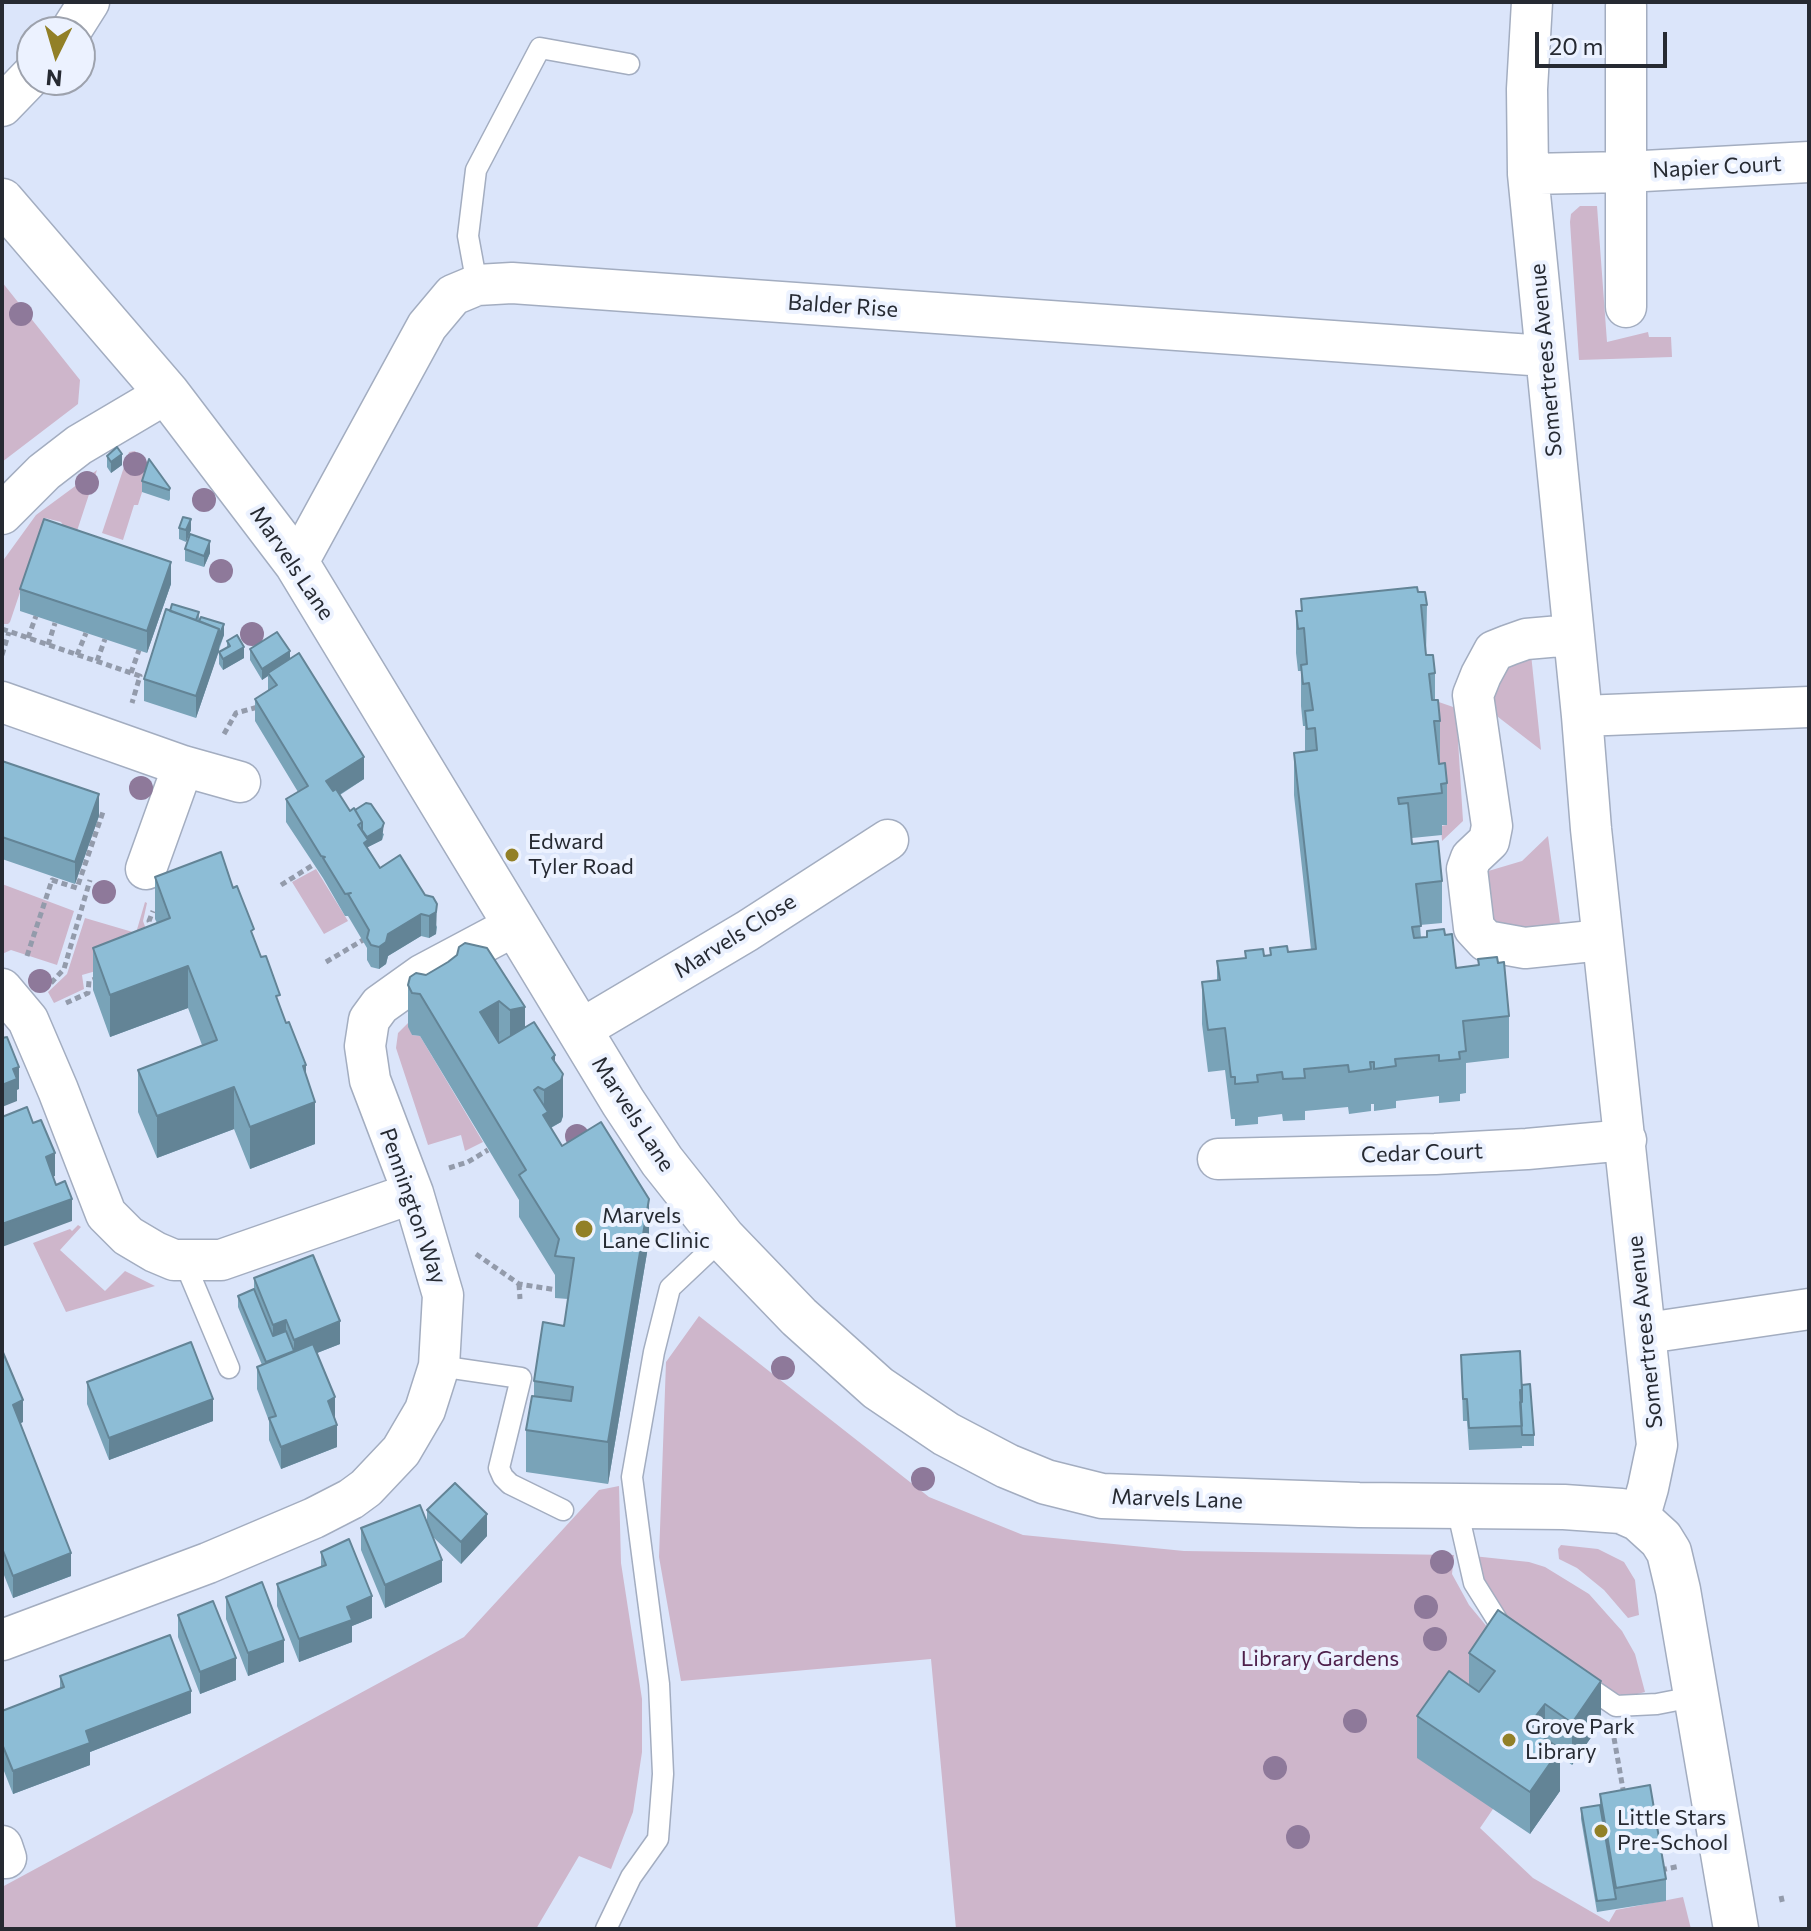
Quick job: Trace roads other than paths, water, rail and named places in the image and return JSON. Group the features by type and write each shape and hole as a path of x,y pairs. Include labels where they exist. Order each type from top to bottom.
{"street":[{"name":"Somertrees Avenue","path":"1532,2 1527,89 1528,174 1602,940 1657,1445 1639,1519"},
{"name":"Napier Court","path":"1626,6 1626,307"},
{"path":"2,106 16,92"},
{"name":"Napier Court","path":"1528,174 1809,162"},
{"name":"Marvels Lane","path":"2,201 167,393 297,564 662,1161 723,1238 799,1317 878,1388 976,1451 1046,1482 1102,1496 1602,1509 1621,1511 1639,1519"},
{"name":"Balder Rise","path":"297,564 427,326 453,295 477,285 512,283 1545,356"},
{"path":"2,514 44,472 79,445 167,393"},
{"path":"1572,635 1526,639 1494,651 1481,675 1473,695 1492,826 1489,841 1471,858 1467,869 1474,928 1486,941 1525,948 1602,940"},
{"path":"2,702 183,766 240,782"},
{"path":"1582,716 1809,707"},
{"path":"152,884 183,766"},
{"name":"Marvels Close","path":"580,1030 747,931 888,840"},
{"name":"Pennington Way","path":"2,1640 208,1563 351,1499 379,1477 411,1438 425,1410 439,1366 443,1295 428,1182 370,1080 365,1046 369,1020 380,1005 422,975 516,925"},
{"path":"2,989 28,1020 106,1214 115,1226 140,1244 174,1260 221,1260 428,1182"},
{"name":"Cedar Court","path":"1218,1159 1435,1154 1626,1140"},
{"path":"1647,1333 1809,1309"},
{"path":"1639,1519 1661,1539 1669,1552 1698,1696 1736,1929"}],"lane":[{"path":"477,285 468,236 476,170 540,48 629,64"},
{"path":"606,1929 631,1877 658,1839 663,1774 659,1684 632,1477 634,1462 654,1352 670,1288 723,1238"},
{"path":"184,1261 229,1368"},
{"path":"439,1366 521,1378 499,1468 510,1484 563,1510"},
{"path":"1456,1504 1474,1583 1499,1623 1529,1646"},
{"path":"1563,1670 1616,1706 1657,1704 1698,1696"}],"place":[{"name":"Edward Tyler Road","path":"512,855"},
{"name":"Marvels Lane Clinic","path":"584,1229"},
{"name":"Grove Park Library","path":"1509,1740"},
{"name":"Little Stars Pre-School","path":"1601,1831"}],"park label":[{"name":"Library Gardens","path":"1320,1659"}]}
